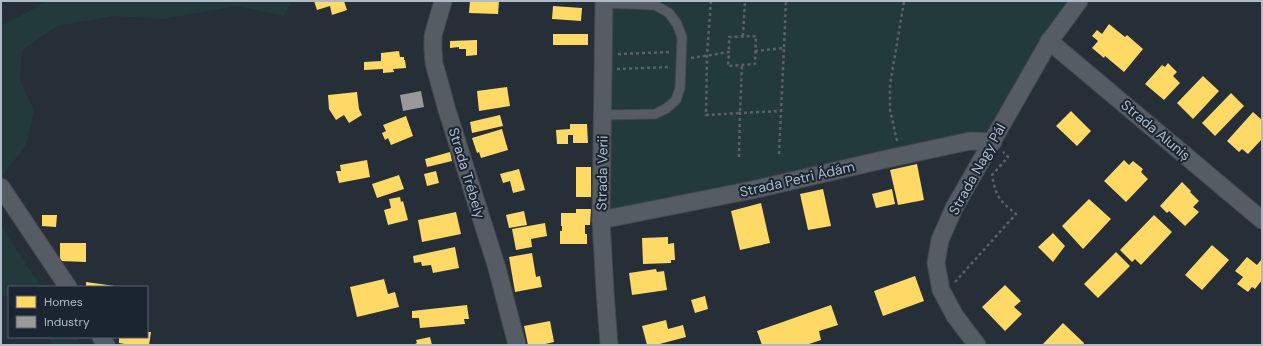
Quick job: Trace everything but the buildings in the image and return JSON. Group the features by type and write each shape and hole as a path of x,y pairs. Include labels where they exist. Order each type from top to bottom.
{"street":[{"name":"Strada Trébely","path":"443,1 433,36 432,49 434,64 497,268 516,345"},
{"name":"Strada Nagy Pál","path":"977,345 955,316 941,290 936,263 940,240 954,208 1049,41 1079,1"},
{"name":"Strada Verii","path":"604,2 601,220 609,345"},
{"name":"Strada Aluniș","path":"1049,41 1262,220"},
{"name":"Strada Petri Ádám","path":"601,220 752,190 970,141 992,142"},
{"path":"1,187 67,286"}],"lane":[{"path":"602,115 654,114 668,108 676,100 680,88 682,37 677,24 669,13 655,5 604,2"}],"path":[{"path":"711,1 707,55 706,115 781,111"},
{"path":"743,36 745,1"},
{"path":"779,154 786,1"},
{"path":"900,156 890,110 890,85 904,1"},
{"path":"756,36 755,50 755,64 728,66 729,37 756,36"},
{"path":"755,50 784,48"},
{"path":"615,69 729,52"},
{"path":"615,54 681,59"},
{"path":"739,157 742,65"},
{"path":"944,295 1016,214 1000,201 994,188 992,175 1008,157 992,142"}],"green space":[{"path":"48,1 292,1 284,16 237,6 163,19 114,16 57,26 22,50 20,80 34,111 26,145 3,175 1,181 1,26"},
{"path":"612,1 1071,1 990,135 616,211 607,204"},
{"path":"1,226 40,286 8,286 8,297 1,296"},
{"path":"49,338 77,338 81,345 54,345"}]}
